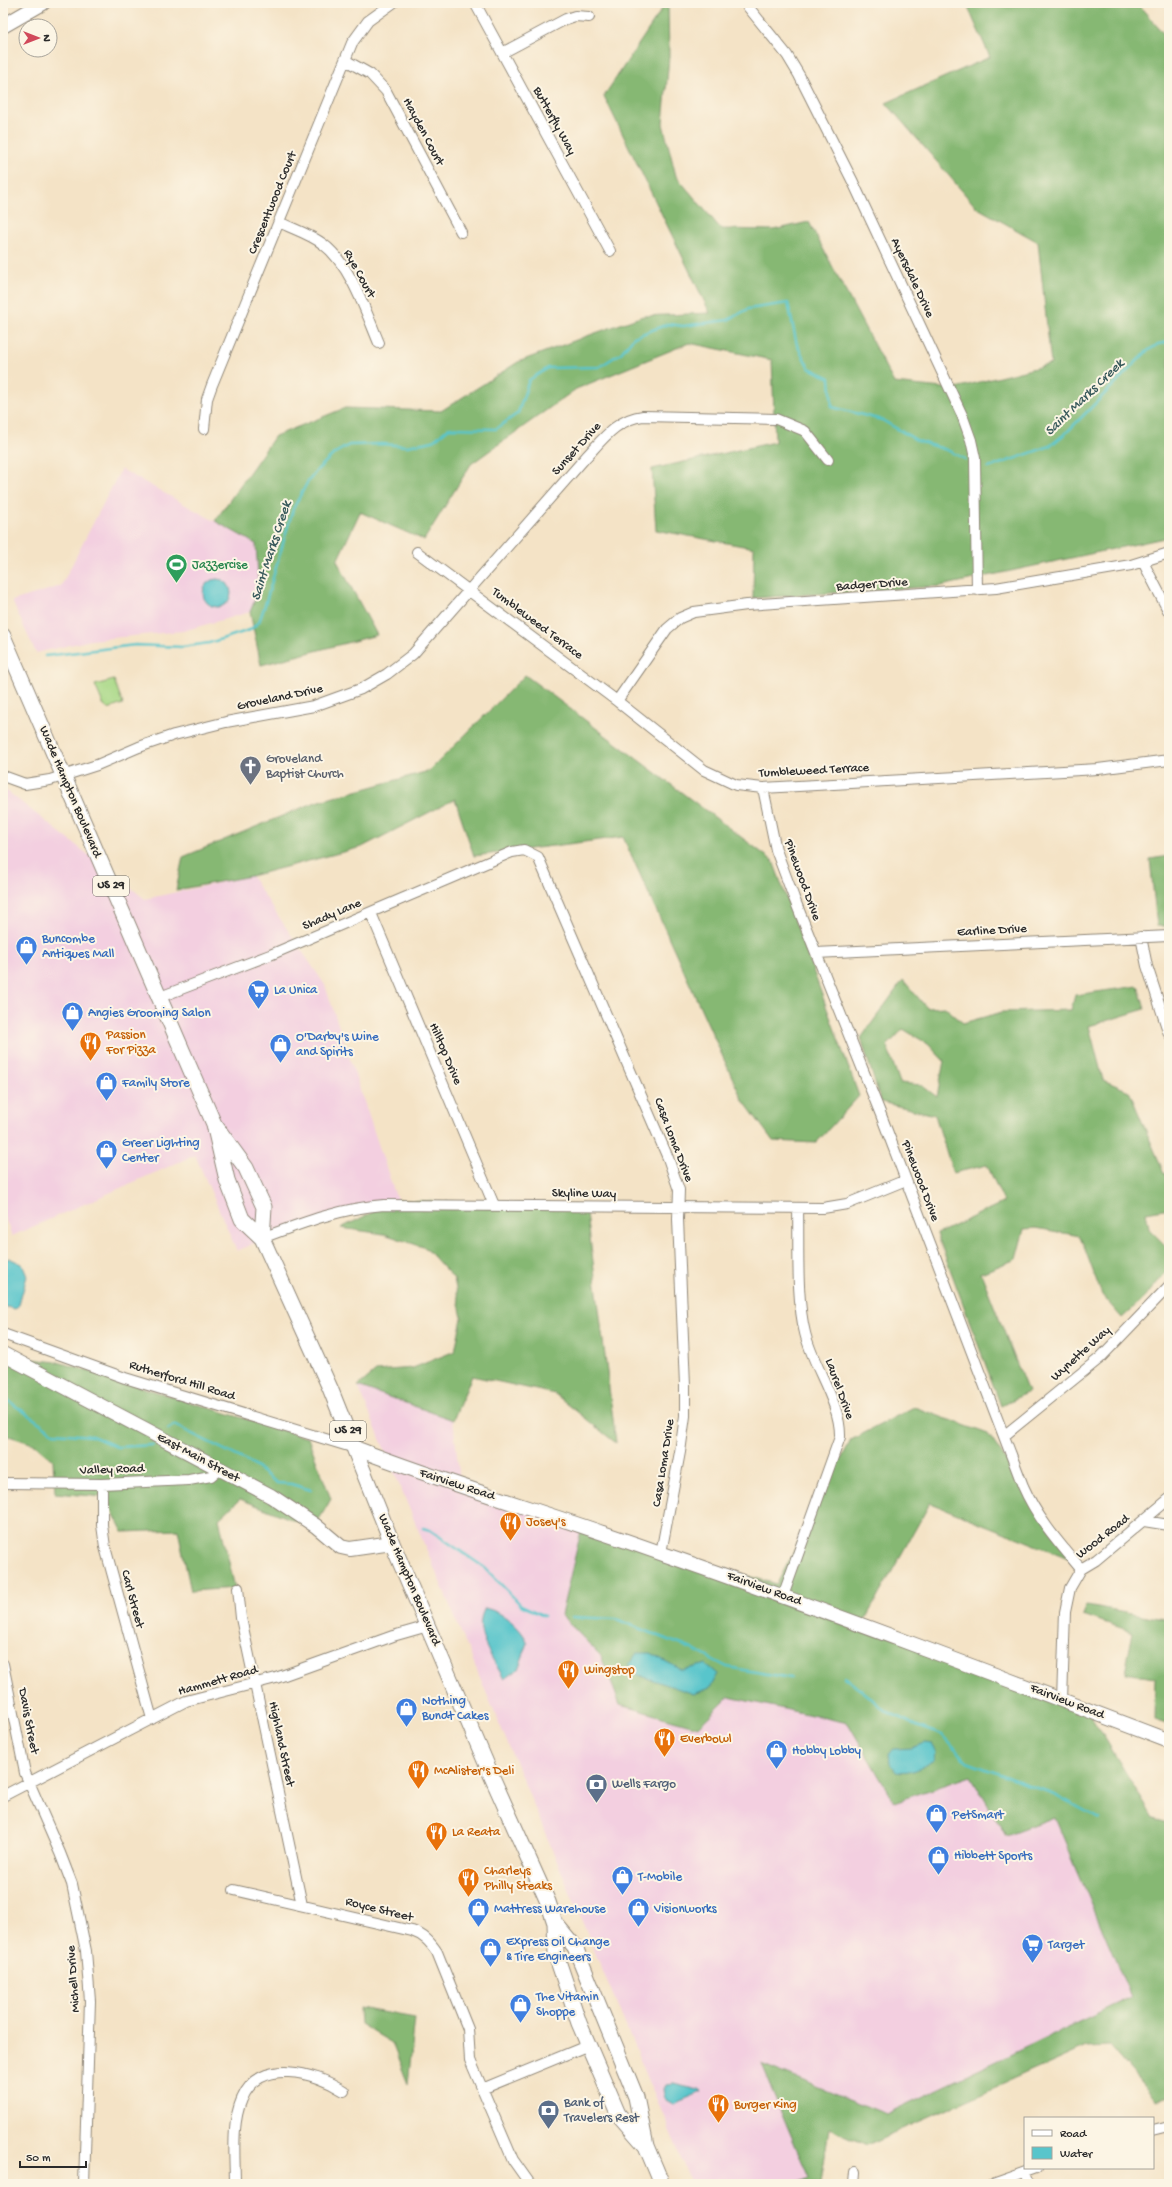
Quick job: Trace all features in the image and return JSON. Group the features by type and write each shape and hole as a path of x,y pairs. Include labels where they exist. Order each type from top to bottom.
{"main road":[{"name":"Wade Hampton Boulevard","path":"3,636 214,1124 227,1180 242,1219 262,1238 330,1388 392,1543 492,1777 548,1902 555,1923 556,1955 579,2023 618,2114 646,2146"},
{"name":"Wade Hampton Boulevard","path":"214,1124 246,1168 264,1207 262,1238"},
{"name":"Wade Hampton Boulevard","path":"555,1923 575,1947 636,2097 646,2146 662,2184"}],"street":[{"path":"3,26 43,3"},
{"name":"Crescentwood Court","path":"204,429 207,399 212,385 345,60 358,32 368,21 393,3"},
{"name":"Butterfly Way","path":"475,3 610,251"},
{"name":"Ayersdale Drive","path":"745,3 782,49 799,75 853,182 962,415 971,440 975,458 978,590"},
{"path":"502,53 566,19 575,16 589,17"},
{"name":"Hayden Court","path":"345,60 370,74 386,91 461,232"},
{"name":"Rye Court","path":"279,222 315,238 331,251 349,278 379,342"},
{"name":"Sunset Drive","path":"469,590 596,446 611,430 626,420 643,416 776,419 805,431 828,460"},
{"name":"Tumbleweed Terrace","path":"417,552 617,701 712,774 736,785 763,788 1098,769 1169,760"},
{"name":"Badger Drive","path":"617,701 667,629 680,618 694,612 747,605 978,590 1051,579 1143,562 1169,554"},
{"path":"1143,562 1169,612"},
{"name":"Groveland Drive","path":"3,776 25,784 64,777 174,735 226,722 314,706 361,689 387,674 413,654 469,590"},
{"name":"Pinewood Drive","path":"763,788 776,850 906,1180 1005,1435 1023,1486 1034,1509 1047,1528 1082,1569"},
{"name":"Casa Loma Drive","path":"512,852 519,850 530,852 541,861 668,1158 679,1190 678,1207 685,1416 661,1553"},
{"name":"Shady Lane","path":"160,997 270,955 512,852"},
{"name":"Hilltop Drive","path":"371,912 494,1206"},
{"name":"Earline Drive","path":"816,954 1169,936"},
{"path":"1142,937 1147,966 1169,1034"},
{"name":"Skyline Way","path":"262,1238 304,1222 366,1206 823,1208 846,1204 906,1180"},
{"name":"Laurel Drive","path":"783,1596 840,1437 838,1416 810,1349 803,1327 798,1208"},
{"name":"Wynette Way","path":"1005,1435 1100,1358 1169,1286"},
{"name":"Rutherford Hill Road","path":"3,1334 125,1378 355,1448"},
{"name":"East Main Street","path":"3,1354 289,1507 341,1547 350,1549 392,1543"},
{"name":"Fairview Road","path":"355,1448 426,1475 661,1553 783,1596 1169,1741"},
{"name":"Valley Road","path":"3,1482 102,1484 189,1480 211,1476 218,1469"},
{"name":"Carl Street","path":"102,1484 102,1525 105,1547 152,1719"},
{"name":"Wood Road","path":"1062,1700 1066,1605 1070,1588 1082,1569 1144,1521 1169,1499"},
{"path":"1144,1521 1169,1525"},
{"name":"Highland Street","path":"238,1588 241,1618 254,1684 302,1905"},
{"name":"Hammett Road","path":"3,1796 29,1784 186,1701 254,1684 428,1626"},
{"name":"Davis Street","path":"3,1664 25,1773 29,1784"},
{"name":"Michell Drive","path":"29,1784 60,1853 72,1884 86,1951 90,2001 84,2184"},
{"name":"Royce Street","path":"234,1890 412,1931 425,1937 437,1952 468,2029 470,2060 482,2090 513,2160 530,2184"},
{"path":"482,2090 589,2045"},
{"path":"235,2184 237,2118 242,2098 252,2084 268,2076 291,2072 324,2079 344,2091"},
{"path":"1154,2131 1169,2126"},
{"path":"993,2184 1035,2169"},
{"path":"854,2184 855,2172"},
{"path":"1025,2173 1030,2184"}],"shaded area":[{"path":"121,469 256,544 259,590 250,612 183,631 91,640 36,653 12,601 61,586"},
{"path":"3,788 145,899 251,876 325,985 397,1200 285,1229 237,1251 195,1155 12,1236 3,1214"},
{"path":"358,1386 453,1420 461,1490 581,1531 561,1615 601,1656 620,1705 698,1727 729,1697 848,1723 894,1802 971,1776 1006,1836 1055,1818 1131,1997 886,2114 762,2064 809,2178 796,2184 692,2184"}],"green space":[{"path":"666,3 668,3 669,57 663,124 676,176 721,229 773,230 809,222 894,383 952,389 1051,364 1038,242 976,207 886,103 990,57 966,3 1137,3 1169,40 1169,537 941,586 753,598 754,548 656,530 652,469 775,442 772,360 689,343 576,389 471,464 424,540 360,512 337,561 377,635 261,665 250,612 259,590 256,544 215,521 275,436 345,408 441,411 518,362 587,336 643,316 710,313 604,96"},
{"path":"525,675 773,861 859,1096 816,1143 773,1141 742,1099 623,837 474,856 455,799 362,847 251,876 176,890 183,857 316,802 429,771"},
{"path":"114,680 123,704 108,709 104,706 95,685"},
{"path":"1169,856 1169,926 1157,926 1150,859"},
{"path":"903,980 927,1008 945,1007 963,1023 1002,1012 1071,1010 1075,995 1138,986 1145,1009 1089,1026 1103,1080 1129,1091 1164,1173 1169,1172 1169,1208 1146,1212 1149,1229 1169,1249 1169,1269 1145,1297 1122,1318 1102,1295 1080,1236 1036,1228 1024,1229 1016,1259 981,1273 1028,1392 1001,1406 937,1234 1004,1202 987,1165 953,1173 935,1115 881,1102 861,1038","holes":["903,1029 928,1044 944,1061 937,1097 921,1085 900,1083 887,1046"]},
{"path":"397,1200 586,1206 616,1443 555,1394 472,1376 453,1420 358,1386 376,1371 413,1368 455,1351 462,1318 454,1279 426,1248 384,1234 341,1228"},
{"path":"3,1356 58,1362 308,1438 331,1499 314,1528 240,1499 219,1519 235,1588 191,1591 178,1530 123,1532 105,1497 55,1493 53,1460 36,1445 3,1434"},
{"path":"914,1407 988,1434 1076,1561 930,1503 862,1625 1091,1715 1153,1818 1169,1822 1169,2096 1156,2100 1110,2046 1086,2047 867,2145 829,2128 821,2184 796,2184 809,2178 761,2064 886,2114 1131,1997 1055,1818 1006,1836 971,1776 894,1802 848,1723 729,1697 698,1727 620,1705 601,1656 561,1615 581,1531 777,1584 851,1440"},
{"path":"1087,1605 1169,1620 1169,1724 1154,1719 1155,1678 1125,1673 1133,1632 1083,1615"},
{"path":"359,2008 415,2018 408,2084 392,2043 360,2024"}],"water":[{"path":"217,579 227,583 231,593 227,603 217,607 207,603 203,593 207,583"},
{"path":"9,1258 22,1264 27,1276 19,1305 15,1309 3,1306 3,1261"},
{"path":"485,1608 498,1613 511,1621 521,1631 528,1643 518,1669 504,1679 489,1653 482,1635 481,1617"},
{"path":"637,1653 650,1653 682,1670 706,1664 718,1674 710,1688 694,1694 638,1675 629,1664"},
{"path":"925,1743 932,1744 936,1751 935,1760 912,1771 902,1773 896,1772 890,1764 889,1753 894,1749 912,1748"},
{"path":"673,2084 702,2092 673,2104 666,2100 664,2089 666,2085"}],"waterway":[{"name":"Saint Marks Creek","path":"45,656 135,645 182,647 209,643 250,630 259,622 293,509 307,483 318,469 335,453 349,445 382,444 407,446 433,441 449,428 496,429 518,413 529,380 548,368 599,367 621,353 634,337 668,324 683,326 728,320 748,309 788,303 797,345 809,368 830,378 832,407 882,420 918,441 947,450 965,459"},
{"name":"Saint Marks Creek","path":"988,468 1050,446 1067,432 1146,352 1158,344 1169,342"},
{"path":"3,1397 54,1433 92,1436 117,1447 153,1445"},
{"path":"168,1429 174,1425 249,1462 277,1483 291,1484 311,1490"},
{"path":"423,1528 430,1530 485,1568 521,1605 544,1616"},
{"path":"572,1617 616,1619 692,1649 727,1667 791,1678"},
{"path":"844,1677 888,1712 919,1727 942,1735 967,1762 1054,1794 1100,1819"}],"place":[{"name":"Jazzercise","path":"176,584"},
{"name":"Groveland Baptist Church","path":"251,786"},
{"name":"Buncombe Antiques Mall","path":"27,966"},
{"name":"La Unica","path":"258,1010"},
{"name":"Angies Grooming Salon","path":"72,1032"},
{"name":"Passion For Pizza","path":"90,1062"},
{"name":"O'Darby's Wine and Spirits","path":"280,1064"},
{"name":"Family Store","path":"106,1102"},
{"name":"Greer Lighting Center","path":"107,1170"},
{"name":"Josey's","path":"511,1542"},
{"name":"Wingstop","path":"569,1690"},
{"name":"Nothing Bundt Cakes","path":"406,1728"},
{"name":"Everbowl","path":"665,1758"},
{"name":"Hobby Lobby","path":"776,1770"},
{"name":"McAlister's Deli","path":"419,1790"},
{"name":"Wells Fargo","path":"596,1804"},
{"name":"PetSmart","path":"936,1834"},
{"name":"La Reata","path":"436,1852"},
{"name":"Hibbett Sports","path":"939,1876"},
{"name":"T-Mobile","path":"623,1896"},
{"name":"Charleys Philly Steaks","path":"468,1898"},
{"name":"Mattress Warehouse","path":"478,1928"},
{"name":"Visionworks","path":"638,1928"},
{"name":"Target","path":"1033,1964"},
{"name":"Express Oil Change & Tire Engineers","path":"491,1968"},
{"name":"The Vitamin Shoppe","path":"521,2024"},
{"name":"Burger King","path":"719,2124"},
{"name":"Bank of Travelers Rest","path":"548,2130"}]}
